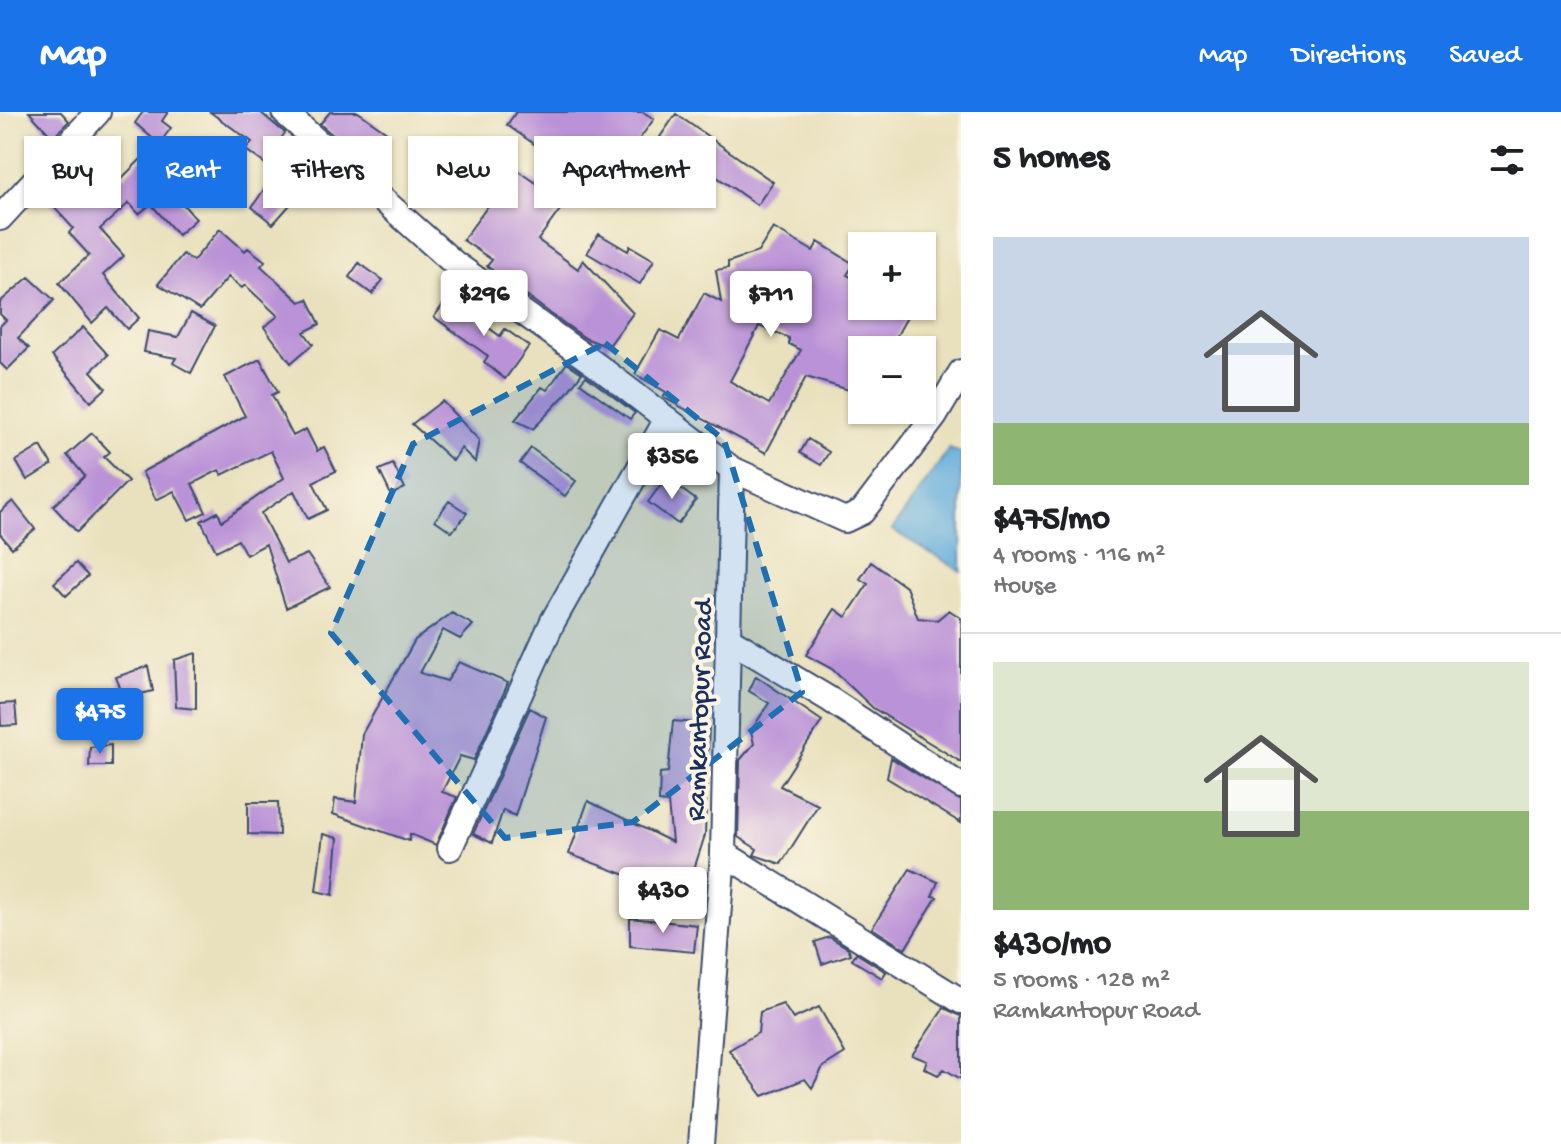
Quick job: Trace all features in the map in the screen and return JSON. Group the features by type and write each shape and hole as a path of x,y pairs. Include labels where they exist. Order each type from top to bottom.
{"street":[{"path":"0,218 98,112"},
{"path":"284,112 454,263 732,469 845,520 853,518 935,416 961,372"},
{"path":"450,848 553,621 667,419"},
{"name":"Ramkantopur Road","path":"701,1144 723,853 732,469"},
{"path":"729,639 829,699 961,786"},
{"path":"723,853 961,1001"}],"highlighted area":[{"path":"605,343 724,440 802,692 633,822 505,838 331,633 413,444"}],"water":[{"path":"949,449 961,453 961,571 892,530"}],"building":[{"path":"29,112 61,112 69,121 51,136"},
{"path":"143,112 168,112 162,121 171,128 165,136 150,136 135,123"},
{"path":"210,112 260,112 285,133 283,136 263,136 263,162 247,151 252,142"},
{"path":"330,112 358,112 388,133 386,136 334,136 320,124"},
{"path":"516,112 643,112 654,119 642,136 534,136 534,144 507,125"},
{"path":"676,114 707,136 661,136"},
{"path":"716,142 773,182 757,205 716,176"},
{"path":"137,163 137,208 146,208 139,214 129,203 100,229 124,256 103,275 139,318 127,329 108,308 92,323 59,283 89,255 69,233 73,228 55,208 121,208 121,179"},
{"path":"518,172 534,181 534,208 561,208 538,240 578,269 583,260 633,313 608,347 585,338 551,314 487,266 492,260 463,240 486,208 518,208"},
{"path":"263,191 263,208 287,208 273,224 252,207"},
{"path":"154,208 186,208 196,219 178,235"},
{"path":"773,228 813,251 818,242 848,260 848,320 905,320 897,336 848,336 848,390 806,377 766,453 666,399 663,397 666,392 635,374 660,330 679,340 704,293 721,302 716,270 728,268 728,262 758,252","holes":["759,326 789,338 789,344 801,350 769,404 730,381"]},
{"path":"220,229 245,251 248,248 265,261 261,266 300,302 308,299 320,324 304,332 313,344 291,363 264,327 278,316 245,285 242,288 228,277 200,310 158,284 183,254 193,261"},
{"path":"599,234 628,251 630,246 654,260 640,284 587,253"},
{"path":"359,263 383,280 372,294 349,277"},
{"path":"29,277 54,300 18,338 29,348 7,370 0,363 0,326 6,320 0,314 0,302"},
{"path":"448,298 500,336 505,329 529,346 505,379 484,362 488,356 434,317"},
{"path":"191,313 215,326 191,373 173,363 176,358 144,352 148,331 178,337"},
{"path":"83,327 108,355 91,371 106,388 91,402 52,356"},
{"path":"260,359 278,392 272,395 293,436 306,429 317,451 324,447 336,471 313,482 327,510 308,519 294,491 261,513 286,563 307,554 330,587 286,608 266,544 246,555 238,540 216,551 201,521 218,512 222,521 284,478 271,451 222,475 219,470 192,484 206,512 189,520 174,491 156,500 142,472 245,416 225,377"},
{"path":"567,363 582,373 566,394 533,429 515,420 542,387 547,390"},
{"path":"586,376 635,413 630,419 580,383"},
{"path":"442,401 479,440 475,462 461,448 453,461 412,424"},
{"path":"92,433 110,452 104,457 128,481 77,532 53,506 85,476 67,455"},
{"path":"808,439 829,452 821,465 800,453"},
{"path":"41,446 52,465 27,480 16,461"},
{"path":"531,448 576,481 565,496 520,463"},
{"path":"393,464 405,488 391,495 379,470"},
{"path":"666,478 696,500 678,524 648,502"},
{"path":"13,501 35,529 12,548 0,534 0,512"},
{"path":"449,501 467,513 452,532 435,520"},
{"path":"871,562 906,587 918,618 937,620 949,610 961,618 961,762 873,708 832,669 806,655 835,609 846,617 868,584 860,579"},
{"path":"76,563 88,576 66,596 54,583"},
{"path":"452,613 473,625 460,639 443,630 420,673 447,681 459,662 508,683 474,760 460,756 442,792 457,797 436,845 410,834 409,841 333,814 335,799 356,802 362,734 415,640"},
{"path":"196,653 196,709 176,707 174,660"},
{"path":"148,666 153,691 124,698 116,677"},
{"path":"756,676 822,721 780,786 818,805 781,864 754,855 757,849 738,837 740,760 754,744 751,731 769,703 749,691"},
{"path":"15,703 17,725 1,726 0,704"},
{"path":"530,708 546,717 515,816 503,810 492,843 473,834"},
{"path":"673,721 709,724 705,835 685,897 569,854 588,801 672,842 668,803 659,802 660,773 668,772"},
{"path":"111,745 111,766 89,766 90,747"},
{"path":"891,758 961,801 961,823 887,778"},
{"path":"248,802 278,802 279,835 248,834"},
{"path":"323,834 338,838 333,895 316,891"},
{"path":"910,869 938,882 932,896 937,897 905,949 872,928"},
{"path":"630,918 697,925 694,952 630,946"},
{"path":"829,937 848,948 851,954 822,964 815,942"},
{"path":"856,953 886,972 882,978 852,960"},
{"path":"783,1004 793,1019 819,1007 845,1053 823,1067 812,1088 805,1079 763,1096 729,1050 758,1033 760,1012"},
{"path":"944,1008 961,1016 961,1079 944,1069 938,1075 924,1068 927,1061 912,1055"}]}
